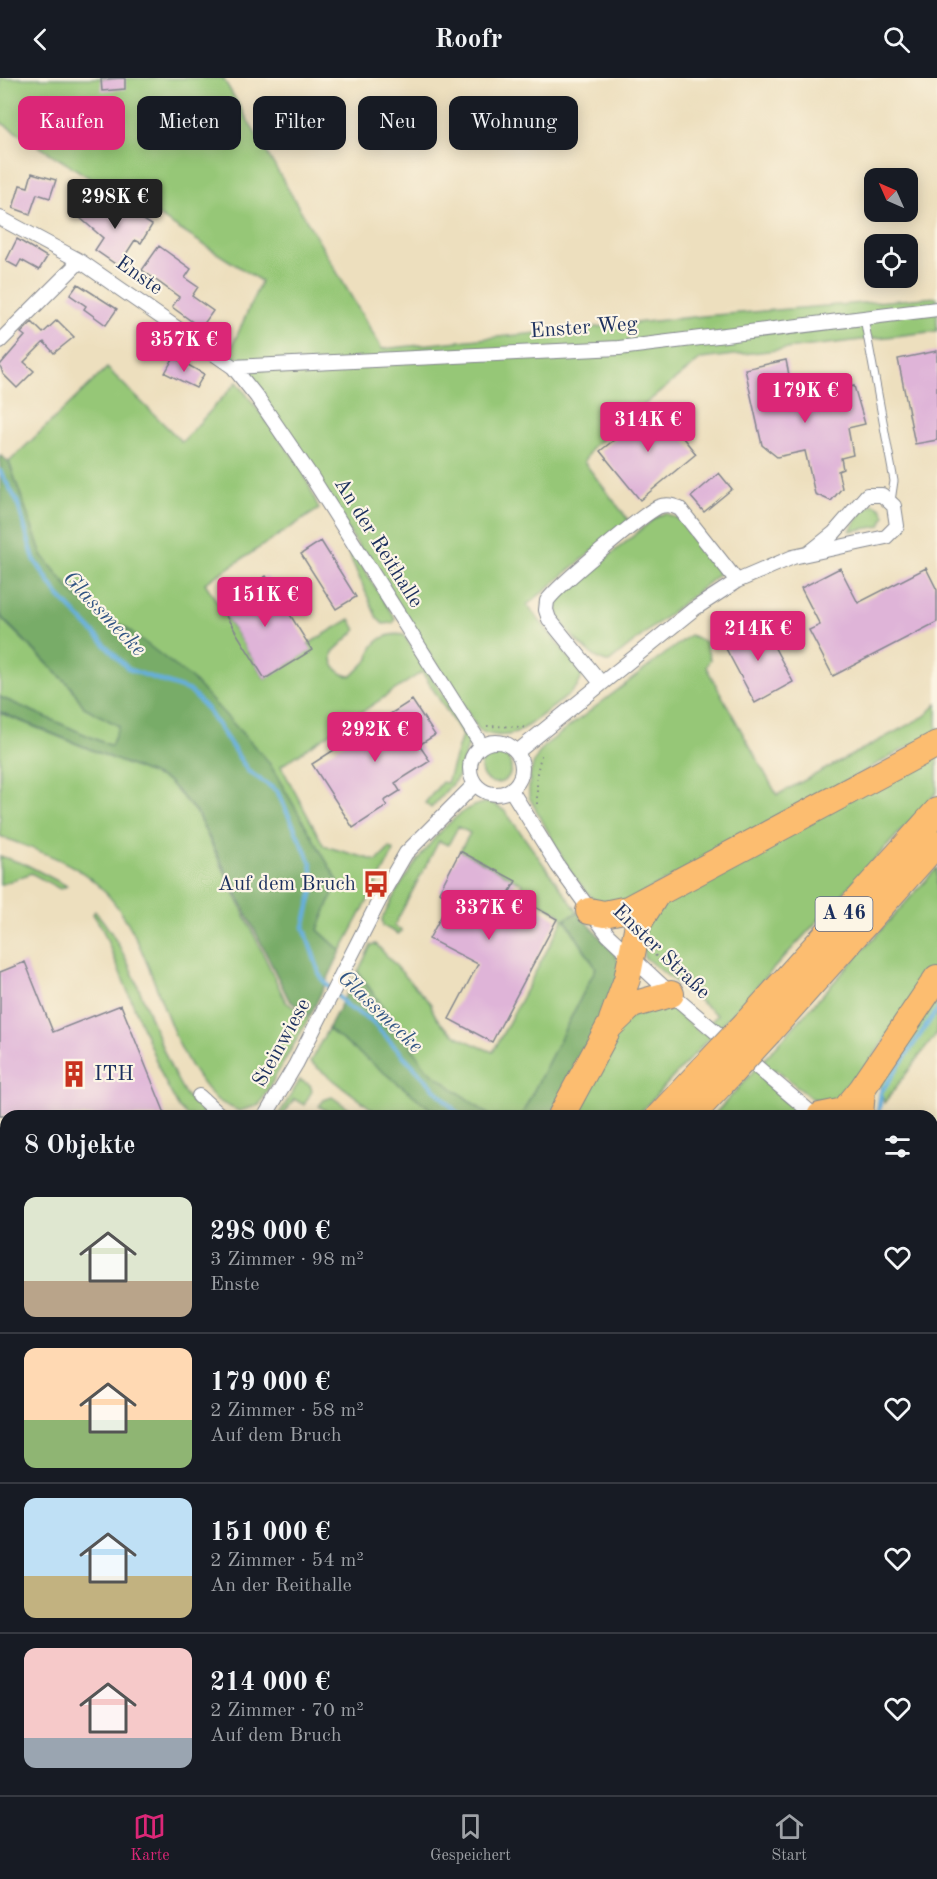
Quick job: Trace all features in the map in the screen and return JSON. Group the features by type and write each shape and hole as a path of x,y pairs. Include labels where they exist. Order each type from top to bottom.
{"highway":[{"path":"589,911 604,914 619,912 937,744"},
{"name":"A 46","path":"760,1024 937,811"},
{"name":"A 46","path":"667,1110 713,1075 937,843"},
{"path":"564,1110 609,1028 623,996 641,915 658,893"},
{"path":"845,1110 862,1089 937,978"},
{"path":"609,1028 632,1005 671,994"},
{"name":"A 46","path":"694,1110 713,1075"},
{"path":"860,1110 862,1089"}],"street":[{"name":"Enste","path":"0,218 80,261 233,368"},
{"path":"0,341 80,261"},
{"name":"Enster Weg","path":"233,368 619,348 937,309"},
{"name":"An der Reithalle","path":"233,368 257,397 311,476 482,746"},
{"path":"517,752 694,609 737,581 781,561 879,540 891,535 897,520 891,501 882,495 867,495 834,533 809,554"},
{"path":"602,683 549,619 547,601 600,553 654,510 670,505 680,509 737,581"},
{"path":"503,743 517,752 523,767 522,775 511,790 494,795 485,793 475,784 470,771 470,762 482,746 503,743"},
{"name":"Steinwiese","path":"268,1110 328,1005 385,889 406,853 475,784"},
{"name":"Enster Straße","path":"511,790 558,867 589,911 630,958 808,1110"},
{"path":"199,1096 214,1110"}],"lane":[{"path":"864,318 894,481 891,501"}],"green space":[{"path":"0,78 223,78 234,96 137,96 137,150 241,150 241,109 253,129 253,150 265,150 382,349 703,316 937,297 937,331 701,359 592,447 584,462 629,521 527,605 575,665 582,675 581,680 569,694 516,733 487,734 479,730 246,374 247,360 228,356 261,281 132,199 125,207 98,183 45,150 125,150 125,96 18,96 18,133 0,122"},
{"path":"107,368 182,442 237,382 301,467 319,509 205,583 265,679 311,650 308,644 350,619 356,630 333,652 332,656 332,661 339,672 352,676 369,659 372,647 380,639 398,634 404,635 471,737 458,777 431,808 425,803 442,782 447,783 462,735 422,672 281,766 324,846 377,861 390,848 394,851 341,951 318,930 130,631 76,597 42,555 9,462"},
{"path":"0,455 9,462 42,555 76,597 130,631 192,679 268,761 338,881 318,930 341,951 310,1016 289,1000 197,813 168,781 0,712 0,697 111,746 119,726 84,707 71,687 3,619 0,613"},
{"path":"874,504 881,508 885,515 881,526 850,531 863,509"},
{"path":"665,513 682,520 718,566 718,575 609,662 602,660 585,649 562,623 557,607 559,601 570,588 655,518"},
{"path":"343,535 395,619 393,623 383,624 377,618 341,536"},
{"path":"0,613 3,620 71,687 84,707 119,726 111,746 0,697"},
{"path":"690,635 705,642 710,659 706,667 777,795 925,716 937,704 937,731 627,902 597,904 571,873 529,797 532,767 538,754 548,743"},
{"path":"0,713 168,781 197,814 286,1002 309,1018 259,1105 237,1110 220,1102 195,1073 180,1046 131,928 113,902 91,879 47,854 0,836"},
{"path":"937,752 937,792 643,1110 572,1110 614,1031 641,1007 667,1005 701,1033 717,1015 644,957 644,928 666,898"},
{"path":"496,753 502,754 510,762 510,774 502,782 496,783 490,782 482,774 481,768 482,762 490,754"},
{"path":"492,803 505,811 578,912 565,919 596,968 524,1110 482,1110 427,1069 358,972 371,945 376,944 431,1004 434,1013 447,1029 493,1052 563,920 559,913 519,892 523,884 460,851 470,833 458,827 448,845 439,841 394,926 402,931 398,934 383,926 382,919 399,888 424,851 454,819 469,808"},
{"path":"0,856 27,865 67,886 60,889 31,873 0,885"},
{"path":"937,868 937,963 840,1105 811,1098 776,1069 764,1082 797,1110 718,1110"},
{"path":"95,911 121,949 175,1076 185,1094 200,1110 181,1110 179,1108 163,1078 102,928 93,914"},
{"path":"578,912 614,953 621,965 621,981 553,1110 524,1110 596,968 565,919"},
{"path":"358,972 427,1069 482,1110 432,1110 328,1029"},
{"path":"937,990 937,1033 884,1103 878,1077"},
{"path":"328,1029 432,1110 373,1110 310,1062"},
{"path":"300,1080 310,1085 312,1091 304,1105 294,1099 287,1110 282,1110"},
{"path":"332,1097 350,1110 325,1110 319,1106 324,1100"}],"building":[{"path":"125,78 125,89 102,91 101,79"},
{"path":"32,173 56,180 50,198 37,194 30,214 13,208 20,185 28,187"},
{"path":"101,192 127,215 129,211 152,225 141,243 135,240 124,257 133,264 127,272 95,250 103,238 79,217"},
{"path":"17,239 47,257 39,270 21,260 17,267 6,261"},
{"path":"159,246 191,269 185,278 198,287 192,296 213,311 201,328 172,307 179,297 142,270"},
{"path":"78,284 117,309 106,325 70,295"},
{"path":"57,320 74,337 54,353 44,342 24,362 34,371 17,388 3,374 0,365 25,336 21,333 32,322 43,333"},
{"path":"937,351 937,440 915,444 898,359"},
{"path":"174,357 204,374 196,388 165,373"},
{"path":"786,360 794,400 854,386 865,424 848,428 853,455 841,458 843,469 838,471 842,488 831,501 815,494 805,451 777,457 762,445 745,369"},
{"path":"657,406 696,454 640,500 600,451"},
{"path":"719,473 732,489 704,512 691,497"},
{"path":"321,541 356,597 336,609 301,554"},
{"path":"840,568 858,603 926,568 937,590 937,622 833,676 809,630 820,625 801,588"},
{"path":"266,576 312,650 265,679 219,605"},
{"path":"761,622 793,682 755,703 723,643"},
{"path":"412,700 435,735 419,745 430,761 395,783 400,791 384,801 387,806 353,828 312,764"},
{"path":"460,851 516,881 509,893 557,919 492,1042 449,1019 478,964 429,939 451,898 439,892"},
{"name":"ITH","path":"25,962 53,1032 121,1005 164,1110 0,1110 0,972"}],"waterway":[{"name":"Glassmecke","path":"0,471 17,501 34,559 58,595 128,669 190,691 207,709 248,771 277,791 311,863 314,886 304,927 321,978 348,1007 370,1020 454,1110"},
{"path":"879,1110 881,1092 937,1010"}],"place":[{"name":"Auf dem Bruch","path":"376,884"},
{"name":"ITH","path":"74,1074"}]}
